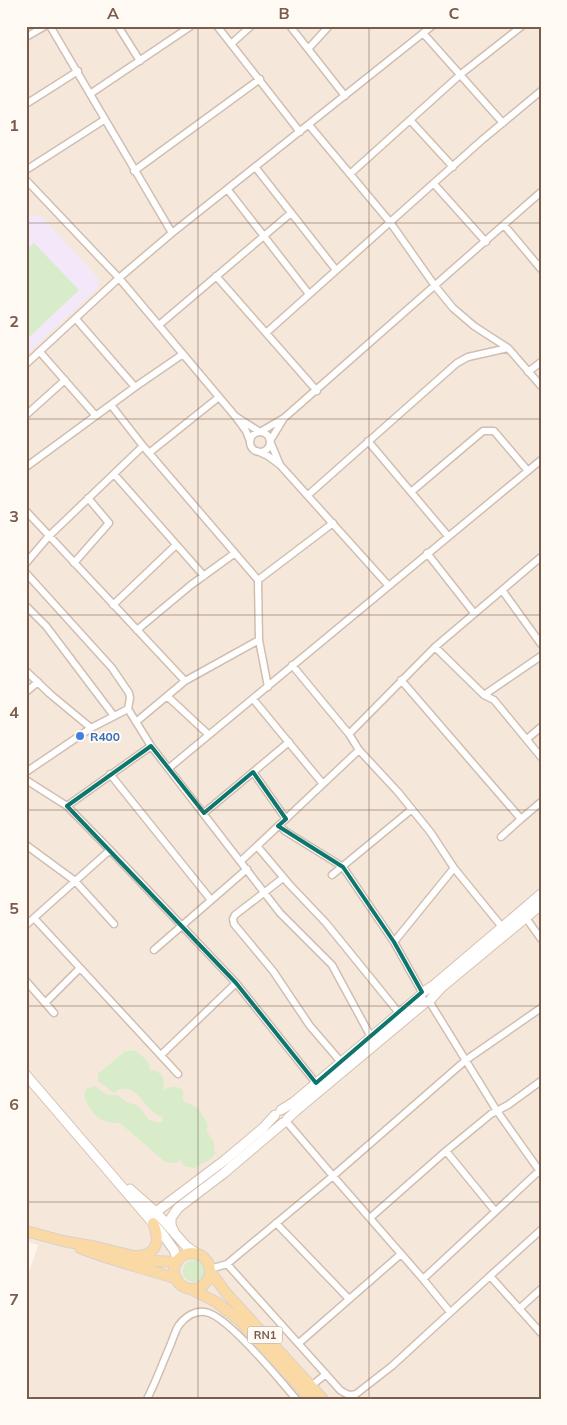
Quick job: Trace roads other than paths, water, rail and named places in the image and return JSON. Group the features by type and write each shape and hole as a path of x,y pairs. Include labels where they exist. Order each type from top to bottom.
{"main road":[{"path":"175,1234 171,1225 171,1218 174,1212 286,1121 426,997 434,985 541,894"},
{"path":"132,1256 147,1255 154,1250 158,1234 153,1223 156,1212 225,1160 264,1128 278,1113 399,1013 442,987 541,905"},
{"path":"26,1075 116,1178 174,1250 178,1261 175,1274 176,1279"},
{"path":"278,1113 277,1121 286,1121"},
{"path":"116,1178 156,1212 175,1234 197,1254"},
{"name":"RN1","path":"26,1231 63,1241 97,1246 154,1260 178,1261 186,1254 197,1254 206,1259 210,1270 227,1294 323,1399"},
{"name":"RN1","path":"63,1241 96,1255 142,1267 176,1279 180,1284 227,1309 255,1345 311,1399"},
{"path":"191,1289 197,1289 207,1282 210,1270"}],"street":[{"path":"26,37 45,26"},
{"path":"50,26 172,233"},
{"path":"118,26 140,61"},
{"path":"90,94 191,26"},
{"path":"217,26 300,132"},
{"path":"231,44 251,26"},
{"path":"290,26 345,96"},
{"path":"308,49 329,26"},
{"path":"26,364 119,278 172,233 432,26"},
{"path":"350,174 461,74 522,26"},
{"path":"423,33 503,123"},
{"path":"26,104 78,71"},
{"path":"134,171 260,80"},
{"path":"266,333 541,91"},
{"path":"26,170 104,120"},
{"path":"410,120 453,167"},
{"path":"308,125 390,222 435,286 462,317 508,348 541,386"},
{"path":"256,168 336,270"},
{"path":"26,180 119,278 159,325 235,416 246,431 252,447 280,465 388,585"},
{"path":"434,184 486,242"},
{"path":"228,190 309,294"},
{"path":"250,441 253,434 284,418 316,391 541,192"},
{"path":"159,325 291,213"},
{"path":"504,225 541,269"},
{"path":"216,276 316,391"},
{"path":"76,319 135,387"},
{"path":"308,495 457,363 468,357 508,348"},
{"path":"40,352 96,416"},
{"path":"26,467 183,354"},
{"path":"528,372 541,362"},
{"path":"26,415 65,380"},
{"path":"149,453 219,397"},
{"path":"111,405 143,446 258,580 260,640 268,687"},
{"path":"235,416 267,435 280,465"},
{"path":"257,451 267,449 284,418"},
{"path":"411,492 483,431 488,430 494,431 528,471"},
{"path":"368,441 448,536"},
{"path":"26,563 48,536 143,446"},
{"path":"168,768 541,460"},
{"path":"114,474 204,576"},
{"path":"74,563 109,523 88,498"},
{"path":"26,511 185,681"},
{"path":"258,580 333,523"},
{"path":"113,605 176,545"},
{"path":"137,630 235,553"},
{"path":"427,553 474,613"},
{"path":"349,734 435,647 541,557"},
{"path":"26,573 112,668 129,693 128,708 151,746 280,913 332,965 371,1037"},
{"path":"502,590 541,644"},
{"path":"26,606 46,626 114,716"},
{"path":"136,722 185,681 260,640"},
{"path":"435,647 484,695 494,700 541,757"},
{"path":"484,695 541,656"},
{"path":"292,665 349,734 359,750 412,809 431,833 454,868 502,927"},
{"path":"26,671 92,728"},
{"path":"401,680 521,819"},
{"path":"26,692 38,682"},
{"path":"167,696 209,735"},
{"path":"253,699 323,784"},
{"path":"26,772 92,728 128,708"},
{"path":"527,739 541,728"},
{"path":"204,813 289,742"},
{"path":"66,806 151,746"},
{"path":"241,861 359,750"},
{"path":"253,772 286,819"},
{"path":"110,774 212,900"},
{"path":"26,780 66,806 110,850 236,983 316,1083"},
{"path":"501,837 541,802"},
{"path":"332,875 412,809"},
{"path":"279,825 343,867 394,942 497,1111 540,1172 494,1211 423,1279"},
{"path":"26,845 75,881 114,924"},
{"path":"257,846 283,878 326,923 399,1013"},
{"path":"26,925 110,850"},
{"path":"394,942 454,868"},
{"path":"154,950 247,869"},
{"path":"283,878 235,915 233,919 234,924 273,971 310,1026 341,1062"},
{"path":"34,918 178,1074"},
{"path":"526,918 541,939"},
{"path":"45,1003 80,968"},
{"path":"26,981 54,1013"},
{"path":"161,1055 236,983"},
{"path":"210,1270 227,1264 333,1176 466,1060 541,1008"},
{"path":"370,1218 491,1114 508,1106 541,1081"},
{"path":"286,1121 450,1312"},
{"path":"446,1151 494,1211"},
{"path":"276,1223 349,1299"},
{"path":"227,1264 326,1374 346,1394 356,1394 392,1366 541,1230"},
{"path":"299,1343 401,1254"},
{"path":"490,1276 541,1334"},
{"path":"519,1309 541,1289"},
{"path":"147,1399 157,1380 179,1325 195,1312 206,1312 215,1315 255,1345 296,1399"},
{"path":"311,1386 326,1374"}],"place":[{"name":"R400","path":"80,736"}]}
